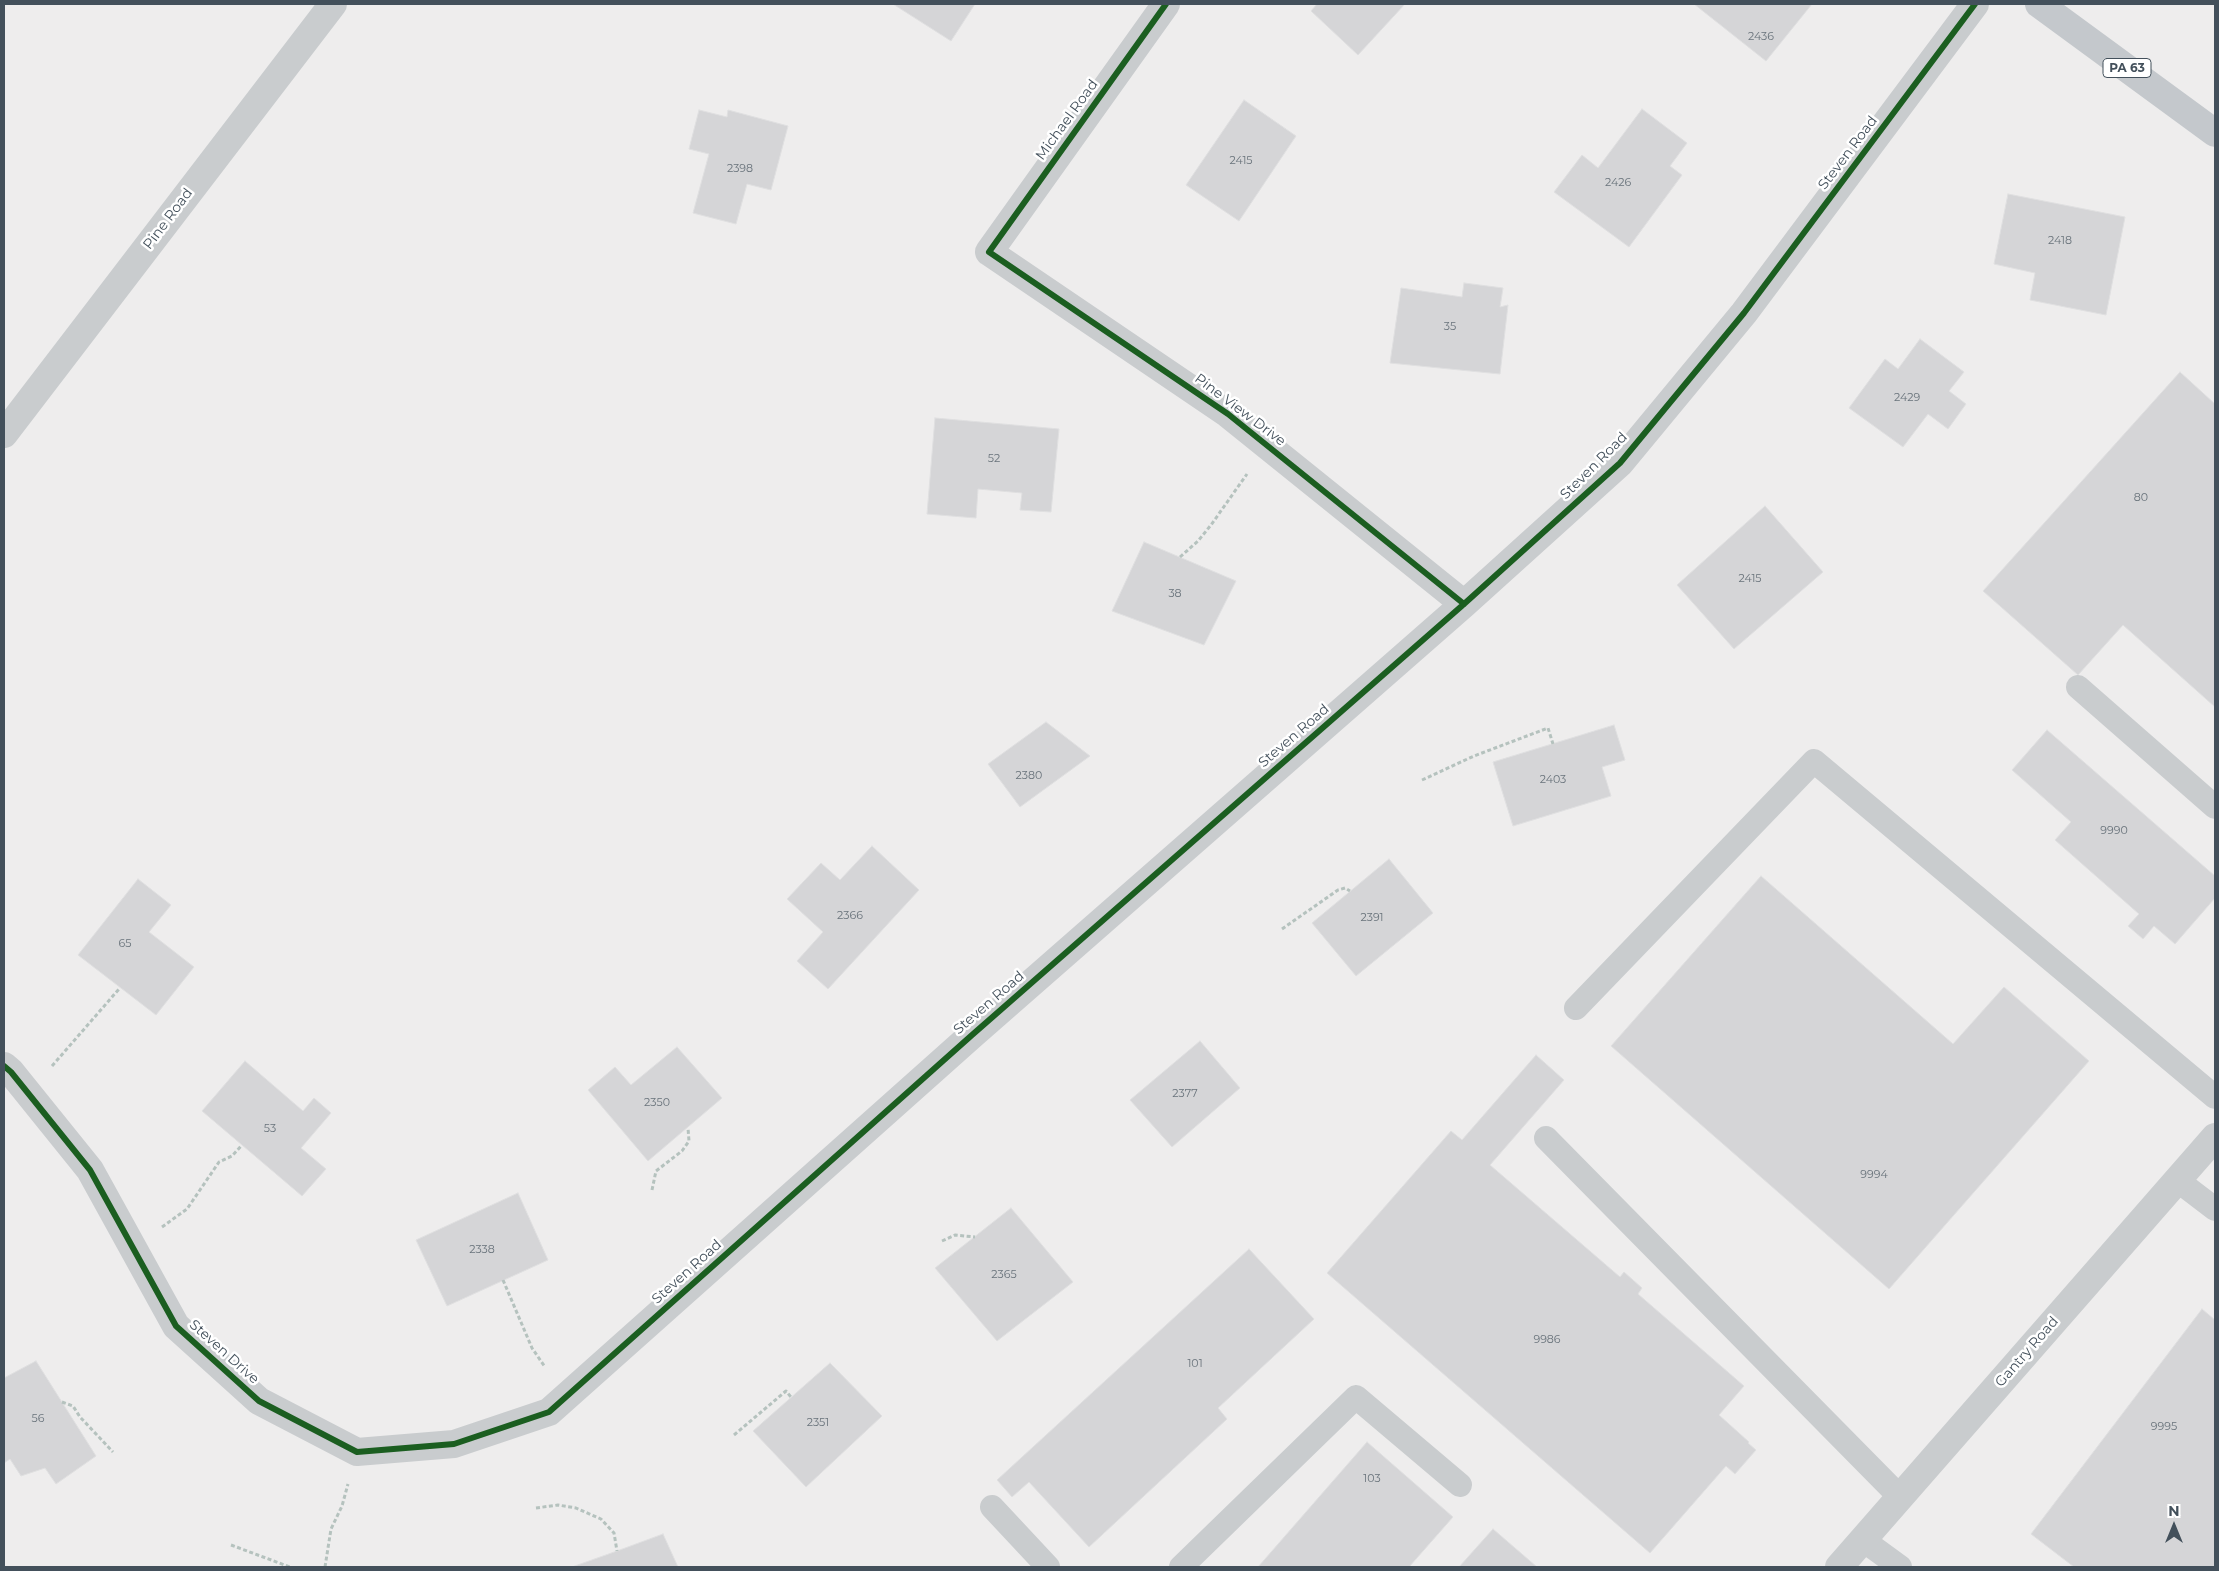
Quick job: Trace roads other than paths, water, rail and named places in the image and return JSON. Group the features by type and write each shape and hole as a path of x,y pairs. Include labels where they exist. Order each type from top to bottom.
{"main road":[{"name":"PA 63","path":"2039,4 2215,133"}],"street":[{"name":"Pine Road","path":"4,434 333,4"},
{"name":"Michael Road","path":"989,252 1166,4"},
{"name":"Steven Road","path":"357,1452 454,1444 557,1404 972,1035 1464,604 1620,463 1744,313 1975,4"},
{"name":"Pine View Drive","path":"989,252 1228,414 1464,604"},
{"name":"Steven Drive","path":"4,1066 11,1072 90,1170 176,1326 259,1401 357,1452"},
{"name":"Gantry Road","path":"1839,1567 2215,1137"}],"lane":[{"path":"2078,687 2215,807"},
{"path":"1576,1008 1814,761 2215,1097"},
{"path":"1546,1138 1900,1498"},
{"path":"2177,1180 2215,1209"},
{"path":"1181,1567 1356,1397 1460,1485"},
{"path":"992,1507 1048,1567"},
{"path":"1863,1540 1900,1567"}]}
